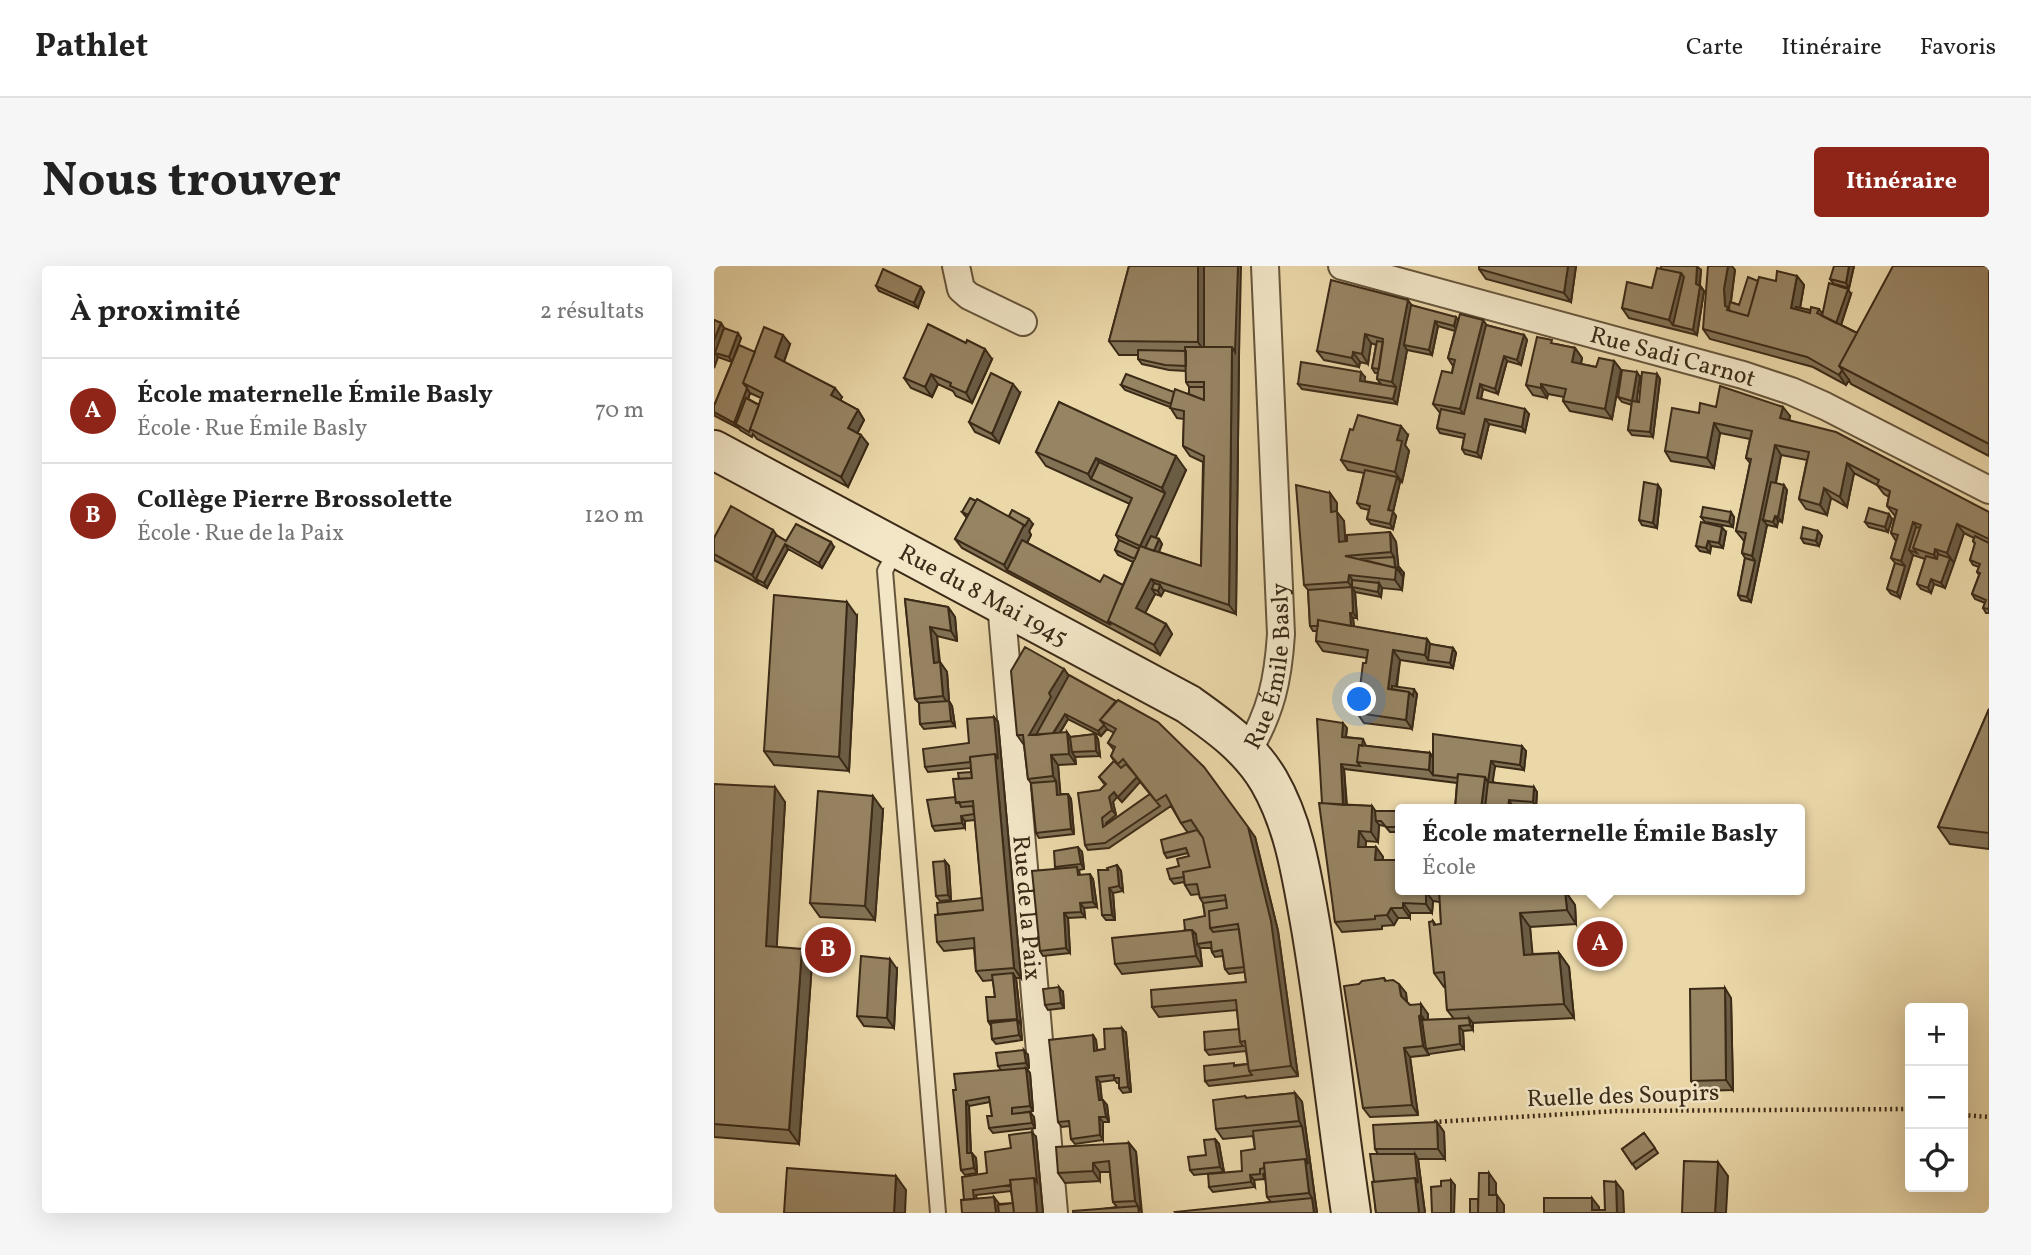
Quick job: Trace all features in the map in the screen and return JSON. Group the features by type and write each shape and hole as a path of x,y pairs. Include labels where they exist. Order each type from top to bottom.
{"street":[{"path":"956,266 957,280 961,289 969,296 1023,322"},
{"name":"Rue Émile Basly","path":"1265,266 1282,634 1278,677 1273,697 1248,751 1269,780 1285,815 1297,852 1318,969 1351,1213"},
{"name":"Rue Sadi Carnot","path":"1342,266 1743,375 1791,391 1989,490"},
{"name":"Rue du 8 Mai 1945","path":"714,450 1188,704 1223,728 1248,751"},
{"name":"Rue de la Paix","path":"1001,603 1054,1213"}],"lane":[{"path":"897,548 884,571 938,1213"}],"path":[{"name":"Ruelle des Soupirs","path":"1422,1123 1617,1111 1905,1108"},
{"path":"1968,1116 1989,1118"}],"building":[{"path":"1129,266 1198,266 1198,342 1109,341"},
{"path":"1204,266 1238,266 1235,352 1232,347 1204,347"},
{"path":"1479,266 1568,266 1564,293 1479,269"},
{"path":"1661,266 1697,266 1696,284 1700,286 1693,330 1673,325 1684,277 1681,273 1661,269"},
{"path":"1708,266 1728,266 1724,289 1725,306 1728,307 1727,310 1748,316 1759,277 1776,281 1777,271 1797,276 1791,308 1810,313 1811,307 1819,309 1817,313 1857,333 1839,366 1842,370 1839,375 1807,357 1703,329"},
{"path":"1834,266 1849,266 1846,283 1830,279"},
{"path":"1893,266 1989,266 1989,444 1839,366"},
{"path":"1657,268 1681,273 1669,320 1622,308 1627,282 1652,288"},
{"path":"883,269 921,287 914,303 876,286"},
{"path":"1748,277 1758,281 1748,316 1730,311 1729,308 1730,302 1739,305"},
{"path":"1331,280 1408,300 1392,382 1377,379 1383,339 1365,334 1362,354 1353,352 1352,358 1317,351"},
{"path":"1829,283 1848,289 1836,323 1822,316"},
{"path":"1411,305 1456,317 1454,326 1435,321 1429,350 1404,345"},
{"path":"1795,309 1810,310 1810,313"},
{"path":"1460,314 1483,320 1460,409 1433,404 1442,371 1452,373 1455,360 1448,358"},
{"path":"714,320 721,323 714,340"},
{"path":"928,324 966,343 967,340 985,349 966,393 931,374 925,387 904,378"},
{"path":"1486,325 1524,335 1517,360 1504,356 1495,389 1480,384 1477,398 1525,409 1522,427 1485,419 1477,453 1462,449 1465,434 1437,428 1441,409 1464,414"},
{"path":"764,327 783,335 775,357 835,388 831,395 858,410 848,428 861,435 841,477 750,429 763,393 743,383"},
{"path":"724,328 738,333 729,357 715,353"},
{"path":"1537,337 1575,348 1572,362 1596,367 1599,358 1614,361 1605,409 1563,401 1566,389 1541,384 1541,388 1526,385"},
{"path":"1377,341 1383,342 1379,369 1372,368"},
{"path":"739,345 755,352 743,383 747,388 734,423 714,412 714,406"},
{"path":"1185,347 1232,347 1229,605 1151,579 1136,608 1166,624 1154,645 1108,621 1140,546 1201,566 1204,456 1183,446 1184,411 1170,408 1175,389 1204,400 1204,382 1186,382"},
{"path":"1138,350 1186,351 1186,366 1138,359"},
{"path":"1301,362 1361,372 1360,381 1396,387 1393,399 1298,384"},
{"path":"1622,370 1637,372 1632,401 1618,397"},
{"path":"1642,372 1657,374 1650,432 1628,430 1632,401 1639,402"},
{"path":"991,373 1013,384 992,434 969,422"},
{"path":"1126,374 1174,392 1171,404 1121,385"},
{"path":"1720,386 1783,407 1780,418 1836,432 1989,512 1989,539 1957,524 1947,553 1935,549 1934,555 1913,548 1921,525 1913,522 1901,561 1891,558 1898,535 1891,533 1897,510 1887,506 1890,491 1877,485 1879,480 1847,463 1840,497 1824,488 1820,505 1799,499 1809,452 1775,445 1752,556 1742,553 1746,533 1736,531 1751,459 1746,458 1752,431 1714,423 1707,458 1665,451 1672,408 1699,413 1700,403 1716,407"},
{"path":"1189,387 1204,387 1204,400 1189,394"},
{"path":"746,398 759,405 749,432 736,424"},
{"path":"1059,402 1176,456 1162,488 1096,458 1088,474 1036,452"},
{"path":"1358,415 1401,426 1397,440 1402,441 1395,472 1341,460 1350,429 1353,430"},
{"path":"1099,462 1165,493 1140,546 1116,535 1132,498 1091,479"},
{"path":"1365,470 1397,477 1388,510 1393,511 1390,524 1367,519 1370,506 1357,503"},
{"path":"1644,482 1658,485 1653,523 1639,520"},
{"path":"1771,482 1784,485 1778,517 1775,516 1773,522 1763,520"},
{"path":"1296,485 1330,493 1331,512 1337,511 1339,542 1347,541 1347,535 1390,532 1391,552 1345,556 1396,568 1395,580 1349,575 1348,582 1304,585"},
{"path":"970,498 976,501 968,515 962,512"},
{"path":"977,499 1024,525 1004,565 955,539"},
{"path":"731,506 773,530 752,575 714,554 714,538"},
{"path":"1703,507 1731,512 1729,522 1701,517"},
{"path":"1869,508 1889,514 1885,527 1865,522"},
{"path":"1012,510 1029,519 1025,526 1009,516"},
{"path":"1701,522 1722,527 1719,543 1708,541 1706,548 1696,546"},
{"path":"796,524 831,542 819,563 785,544 764,583 756,579 776,535 786,541"},
{"path":"1803,527 1818,531 1816,541 1801,538"},
{"path":"1916,527 1920,528 1913,548 1917,553 1909,550"},
{"path":"1151,536 1159,539 1154,551 1145,548"},
{"path":"1975,536 1989,543 1989,609 1983,608 1986,600 1972,594 1980,573 1977,572 1980,564 1970,560"},
{"path":"1022,540 1100,582 1104,575 1123,585 1108,621 1111,625 1007,570"},
{"path":"1119,540 1139,549 1135,559 1115,550"},
{"path":"1938,554 1950,558 1941,583 1931,579 1928,588 1917,584 1926,556 1937,559"},
{"path":"1394,557 1395,567 1400,568 1400,572 1396,568 1360,559"},
{"path":"1745,558 1755,561 1747,597 1738,595"},
{"path":"1895,563 1905,566 1897,593 1887,589"},
{"path":"1352,580 1379,583 1378,592 1352,587"},
{"path":"1154,583 1160,585 1158,591 1152,589"},
{"path":"1352,587 1351,626 1318,620 1318,626 1310,626 1308,590"},
{"path":"774,595 847,602 839,757 764,751"},
{"path":"905,599 948,607 951,631 930,627 934,663 940,662 943,696 915,699"},
{"path":"1318,620 1427,639 1425,655 1393,650 1388,689 1409,692 1406,720 1357,713 1363,663 1366,663 1368,650 1316,641"},
{"path":"1430,644 1453,648 1450,663 1428,660"},
{"path":"1025,647 1064,669 1029,735 1067,732 1069,754 1051,755 1053,776 1028,779 1023,735 1017,735 1011,671"},
{"path":"1069,675 1116,701 1100,720 1104,725 1098,731 1065,714 1053,733 1036,735"},
{"path":"1392,686 1414,689 1413,696 1409,692 1392,689"},
{"path":"1118,700 1158,722 1204,767 1248,827 1271,921 1291,1066 1249,1071 1245,1041 1240,1042 1236,1000 1152,1007 1151,990 1246,982 1238,924 1210,928 1209,911 1227,908 1225,895 1200,898 1197,884 1185,885 1183,872 1210,867 1203,838 1191,820 1181,823 1166,795 1156,801 1123,759 1118,764 1111,756 1115,747 1108,743 1116,729 1100,720"},
{"path":"949,701 951,721 920,724 919,703"},
{"path":"1989,709 1989,833 1938,827"},
{"path":"994,717 998,759 995,754 970,757 970,762 925,767 923,749 969,743 967,719"},
{"path":"1317,719 1343,723 1342,737 1363,739 1362,746 1359,745 1357,762 1360,766 1341,764 1343,805 1322,803"},
{"path":"1095,734 1096,751 1072,752 1070,737"},
{"path":"1433,734 1522,746 1520,765 1491,761 1488,782 1485,777 1433,775"},
{"path":"1359,745 1430,753 1429,770 1357,762"},
{"path":"995,754 1014,968 976,971 974,938 937,942 935,915 983,910 973,801 956,803 953,779 972,778 970,757"},
{"path":"1114,761 1121,768 1126,764 1137,777 1118,797 1114,792 1109,797 1112,810 1102,818 1103,827 1150,794 1160,806 1105,843 1085,845 1078,793 1100,790 1106,784 1099,777"},
{"path":"971,772 972,778 959,779 958,773"},
{"path":"1458,774 1485,777 1482,804 1455,804"},
{"path":"1056,781 1057,795 1068,794 1071,829 1036,833 1031,783"},
{"path":"1488,782 1534,787 1533,802 1509,800 1509,804 1485,804"},
{"path":"714,784 775,787 766,946 802,949 789,1130 714,1124"},
{"path":"818,791 873,796 865,906 810,903"},
{"path":"955,797 956,803 959,802 961,807 973,806 974,814 961,816 962,823 932,826 927,800"},
{"path":"1319,803 1372,806 1371,832 1359,831 1358,847 1376,847 1375,860 1395,860 1395,895 1426,895 1426,904 1403,903 1403,908 1391,908 1387,915 1375,916 1375,919 1335,922"},
{"path":"1375,811 1395,811 1395,827 1386,827 1381,821 1376,821"},
{"path":"1197,830 1203,838 1210,867 1183,872 1184,877 1170,879 1167,869 1179,866 1177,859 1189,856 1186,848 1164,853 1161,840"},
{"path":"1078,847 1081,864 1055,867 1054,851"},
{"path":"945,861 948,895 936,896 933,862"},
{"path":"1117,865 1119,886 1109,888 1112,915 1102,915 1098,870 1108,870 1107,868"},
{"path":"1077,867 1078,875 1090,874 1093,902 1080,903 1081,912 1064,913 1066,948 1040,951 1032,871"},
{"path":"1439,895 1565,895 1567,910 1520,913 1524,955 1559,953 1564,1004 1447,1010 1444,972 1434,973 1429,922 1433,921 1434,925 1441,924"},
{"path":"982,898 983,910 938,915 937,903"},
{"path":"1226,900 1227,908 1209,911 1210,928 1213,932 1239,929 1244,967 1225,969 1222,950 1212,952 1211,942 1197,944 1196,934 1192,930 1185,930 1184,920 1205,916 1203,903"},
{"path":"1192,930 1196,956 1115,964 1112,938"},
{"path":"861,956 890,959 887,1018 857,1016"},
{"path":"1013,973 1017,1019 988,1021 986,997 995,997 992,975"},
{"path":"1384,978 1385,981 1393,980 1399,984 1401,996 1410,1005 1421,1004 1419,1016 1423,1046 1404,1048 1412,1105 1363,1108 1344,986"},
{"path":"1059,987 1061,1003 1045,1005 1043,989"},
{"path":"1725,988 1726,1080 1691,1081 1690,989"},
{"path":"1469,1018 1470,1025 1459,1026 1460,1044 1426,1049 1422,1020"},
{"path":"1017,1020 1019,1035 992,1039 991,1023"},
{"path":"1122,1028 1128,1087 1119,1088 1119,1078 1114,1078 1114,1075 1096,1077 1099,1100 1103,1100 1106,1117 1099,1117 1100,1135 1071,1139 1069,1121 1058,1122 1049,1040 1093,1035 1094,1051 1105,1049 1104,1029"},
{"path":"1239,1029 1243,1046 1205,1050 1204,1032"},
{"path":"1024,1050 1026,1063 998,1066 996,1053"},
{"path":"1234,1063 1234,1066 1248,1064 1252,1075 1205,1081 1204,1066"},
{"path":"1026,1068 1030,1106 1012,1108 1012,1114 1030,1112 1032,1123 989,1128 987,1116 992,1116 989,1097 966,1101 967,1153 972,1153 974,1168 961,1170 953,1090 956,1090 954,1074"},
{"path":"1295,1093 1299,1121 1216,1129 1213,1100"},
{"path":"1437,1122 1438,1149 1375,1149 1373,1125"},
{"path":"1302,1126 1308,1164 1305,1159 1264,1163 1260,1174 1250,1175 1251,1182 1209,1187 1208,1174 1242,1171 1241,1151 1255,1149 1253,1131"},
{"path":"1032,1132 1037,1182 1034,1178 1010,1180 1011,1185 973,1190 974,1199 964,1200 962,1177 987,1173 985,1152 1011,1148 1009,1135"},
{"path":"1644,1133 1655,1148 1632,1164 1622,1149"},
{"path":"1215,1139 1220,1167 1190,1170 1188,1157 1206,1155 1204,1140"},
{"path":"1129,1143 1135,1201 1113,1202 1109,1161 1093,1163 1093,1171 1058,1173 1056,1147"},
{"path":"1370,1154 1415,1154 1418,1183 1415,1178 1374,1182"},
{"path":"1305,1159 1309,1193 1267,1197 1264,1163"},
{"path":"1684,1161 1718,1162 1715,1213 1682,1213"},
{"path":"787,1168 896,1176 894,1213 784,1213"},
{"path":"1479,1173 1489,1173 1489,1195 1497,1195 1497,1213 1478,1213"},
{"path":"1034,1178 1037,1213 1014,1213 1010,1180"},
{"path":"1415,1178 1419,1213 1376,1213 1372,1182"},
{"path":"1451,1180 1451,1213 1432,1213 1431,1187 1441,1186 1441,1181"},
{"path":"1604,1181 1616,1182 1617,1213 1544,1213 1544,1198 1592,1198 1592,1210 1605,1210"},
{"path":"994,1197 996,1213 962,1213 961,1200"},
{"path":"1312,1198 1314,1213 1175,1212"},
{"path":"1470,1199 1478,1199 1478,1213 1470,1213"},
{"path":"1013,1203 1014,1213 999,1213 998,1205"},
{"path":"1138,1206 1139,1213 1073,1213 1073,1211"}],"place":[{"name":"École maternelle Émile Basly","path":"1600,944"},
{"name":"Collège Pierre Brossolette","path":"828,950"}]}
